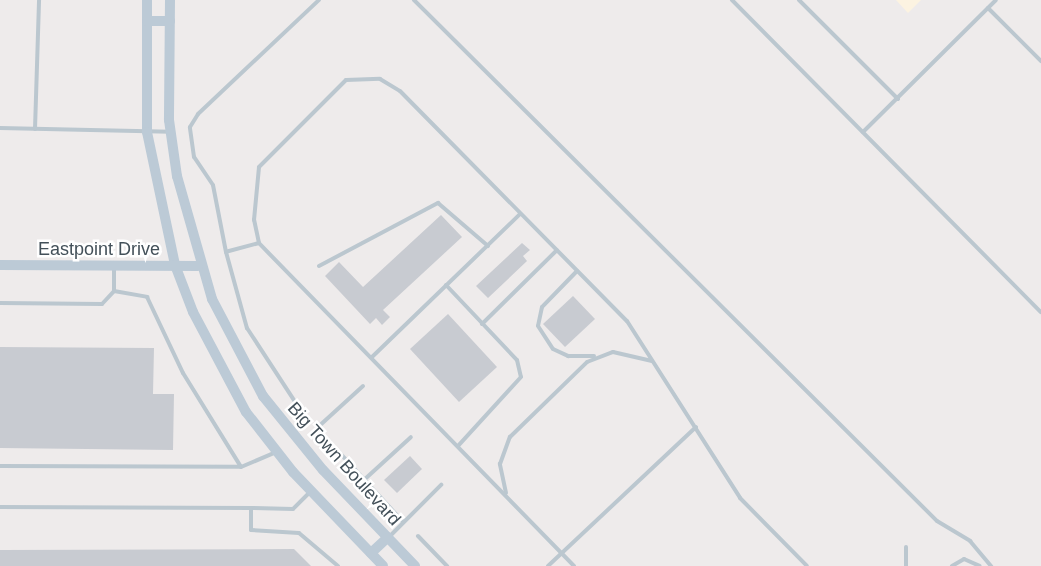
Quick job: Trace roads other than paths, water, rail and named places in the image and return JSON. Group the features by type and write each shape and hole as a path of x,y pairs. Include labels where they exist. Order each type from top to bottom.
{"main road":[{"path":"147,0 147,132 175,265 221,369 276,452 383,566"},
{"name":"Big Town Boulevard","path":"170,0 171,132 198,266 263,396 415,566"},
{"path":"147,21 170,21"},
{"name":"Eastpoint Drive","path":"0,265 198,266"},
{"path":"371,553 388,537"}],"lane":[{"path":"35,129 39,0"},
{"path":"303,414 247,328 226,252 213,185 192,148 192,122 319,0"},
{"path":"414,0 937,521 969,541 991,566"},
{"path":"732,0 1041,312"},
{"path":"799,0 898,99"},
{"path":"863,132 996,0"},
{"path":"988,8 1041,61"},
{"path":"574,566 259,243 255,188 264,159 346,80 359,77 380,79 400,91 627,321 740,498 807,566"},
{"path":"0,128 171,132"},
{"path":"319,266 438,203 488,246"},
{"path":"372,357 520,214"},
{"path":"226,252 259,243"},
{"path":"482,324 557,250"},
{"path":"0,303 102,304 114,291 114,265"},
{"path":"577,271 538,315 541,335 554,349 568,356 598,356 624,352 653,361"},
{"path":"446,285 517,360 520,377 458,446"},
{"path":"114,291 147,297 183,373 241,467"},
{"path":"506,496 500,464 510,437 598,356"},
{"path":"363,386 317,429 403,522"},
{"path":"548,566 696,427"},
{"path":"365,479 411,437"},
{"path":"0,466 241,467 276,452"},
{"path":"388,537 441,485"},
{"path":"0,507 293,509 311,491"},
{"path":"251,508 251,530 299,533 338,566"},
{"path":"418,536 447,566"},
{"path":"906,547 906,566"},
{"path":"952,566 964,559 980,566"}]}
